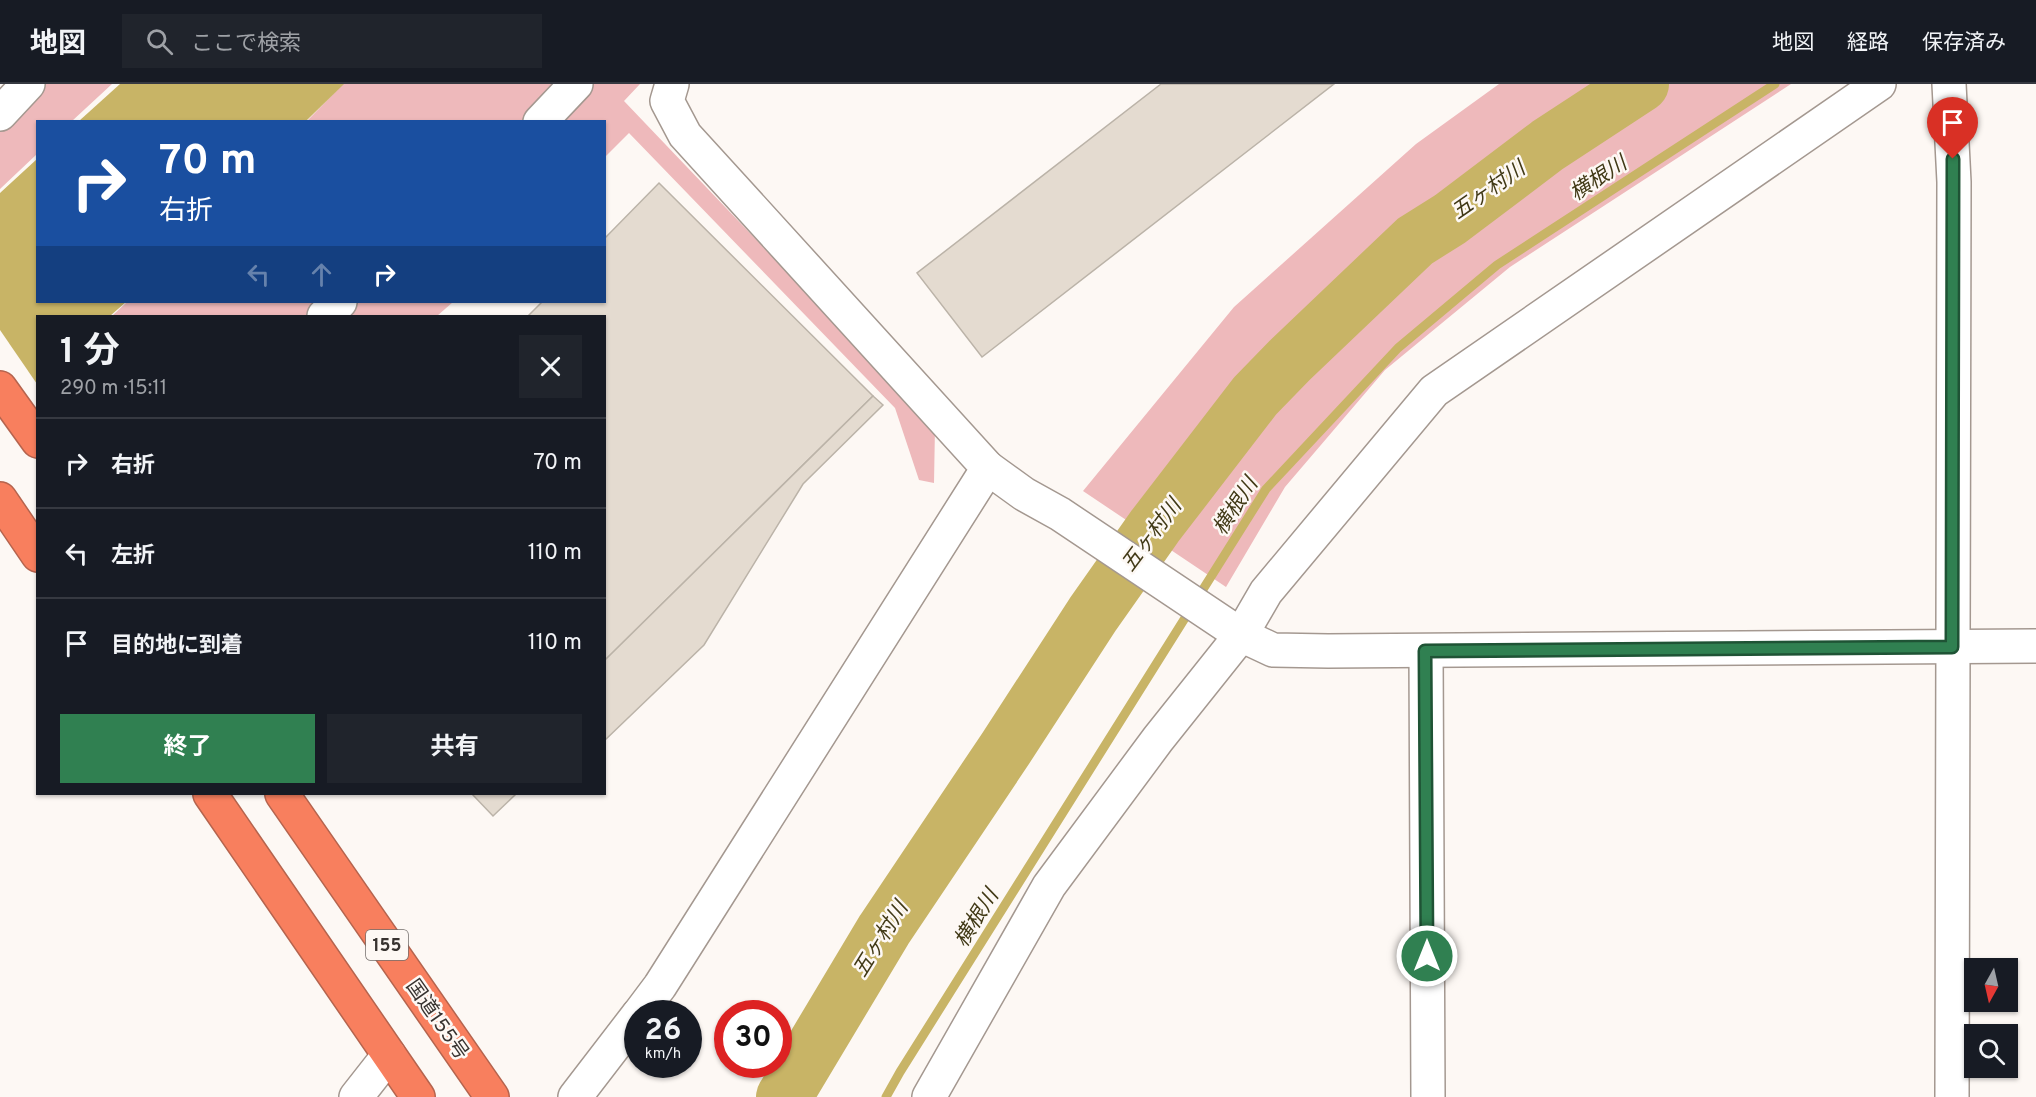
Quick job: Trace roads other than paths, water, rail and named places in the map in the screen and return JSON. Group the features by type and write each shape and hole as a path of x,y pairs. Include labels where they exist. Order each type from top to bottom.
{"highway":[{"path":"0,388 36,438"},
{"path":"0,500 36,552"},
{"path":"211,795 418,1097"},
{"name":"国道155号","path":"283,795 492,1097"}],"street":[{"path":"0,114 28,84"},
{"path":"542,120 576,84"},
{"path":"672,84 667,101 685,135 988,468 1024,494 1060,514 1232,629 1273,650 2036,646"},
{"path":"929,1097 1049,886 1158,739 1232,629 1266,592 1434,392 1879,84"},
{"path":"1949,84 1954,182 1952,1097"},
{"path":"325,315 339,303"},
{"path":"649,1000 988,468"},
{"path":"1425,651 1428,1097"},
{"path":"575,1097 624,1033"},
{"path":"356,1097 389,1055"}],"waterway":[{"name":"五ヶ村川","path":"784,1097 884,930 1093,614 1155,526 1255,396 1415,241 1450,219 1548,145 1641,84"},
{"name":"横根川","path":"886,1097 1266,489 1398,348 1497,265 1775,84"}]}
